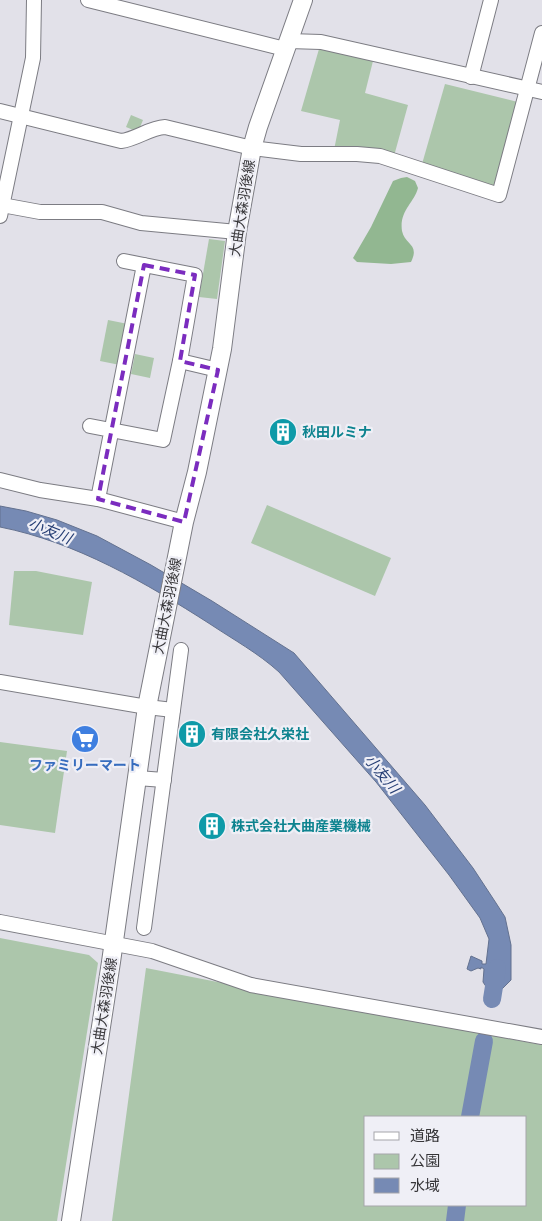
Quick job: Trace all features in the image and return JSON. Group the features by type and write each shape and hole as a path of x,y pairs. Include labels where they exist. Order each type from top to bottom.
{"main road":[{"name":"大曲大森羽後線","path":"71,1221 111,962 147,707 184,522 197,472 222,350 237,232 252,148 303,0"}],"street":[{"path":"34,0 33,58 1,210 102,212 141,223 237,232"},
{"path":"88,0 287,45 321,42 542,92"},
{"path":"471,77 491,0"},
{"path":"0,111 121,141 132,140 155,127 164,127 252,148 301,154 380,156 500,195 542,33"},
{"path":"90,426 163,440 180,361 195,275 124,261"},
{"path":"98,499 144,265"},
{"path":"180,361 218,370"},
{"path":"0,480 40,490 98,499 184,522"},
{"path":"144,928 181,650"},
{"path":"0,682 173,710"},
{"path":"137,778 164,780"},
{"path":"0,922 152,951 251,985 542,1037"}],"highlighted area":[{"path":"144,265 195,275 180,361 218,370 184,522 98,499"}],"green space":[{"path":"319,49 373,61 365,93 408,105 394,156 334,150 340,120 301,111"},
{"path":"445,84 518,102 495,188 422,164"},
{"path":"131,115 143,120 138,132 126,127"},
{"path":"407,177 415,181 418,188 405,213 402,224 404,236 414,252 411,262 391,264 357,262 353,258 371,227 393,181"},
{"path":"209,239 225,241 217,299 199,297"},
{"path":"108,320 128,324 120,365 100,361"},
{"path":"135,354 154,358 150,378 131,374"},
{"path":"267,505 391,558 375,596 251,543"},
{"path":"14,571 36,571 92,582 83,635 9,625"},
{"path":"0,742 67,751 55,833 0,825"},
{"path":"0,938 89,955 98,963 57,1221 0,1221"},
{"path":"146,968 542,1045 542,1221 112,1221"}],"water":[{"path":"0,506 57,520 97,536 212,601 294,653 425,805 473,868 505,917 511,945 511,980 498,993 489,991 483,982 484,969 481,967 481,969 478,968 471,971 467,969 471,956 482,961 482,964 486,964 489,939 480,918 376,782 279,672 246,647 186,609 110,566 56,543 0,527"}],"waterway":[{"name":"小友川","path":"492,999 497,968"},
{"name":"小友川","path":"470,1116 484,1041"},
{"name":"小友川","path":"455,1221 457,1206"}],"place":[{"name":"秋田ルミナ","path":"283,432"},
{"name":"有限会社久栄社","path":"192,734"},
{"name":"ファミリーマート","path":"85,739"},
{"name":"株式会社大曲産業機械","path":"212,826"}]}
